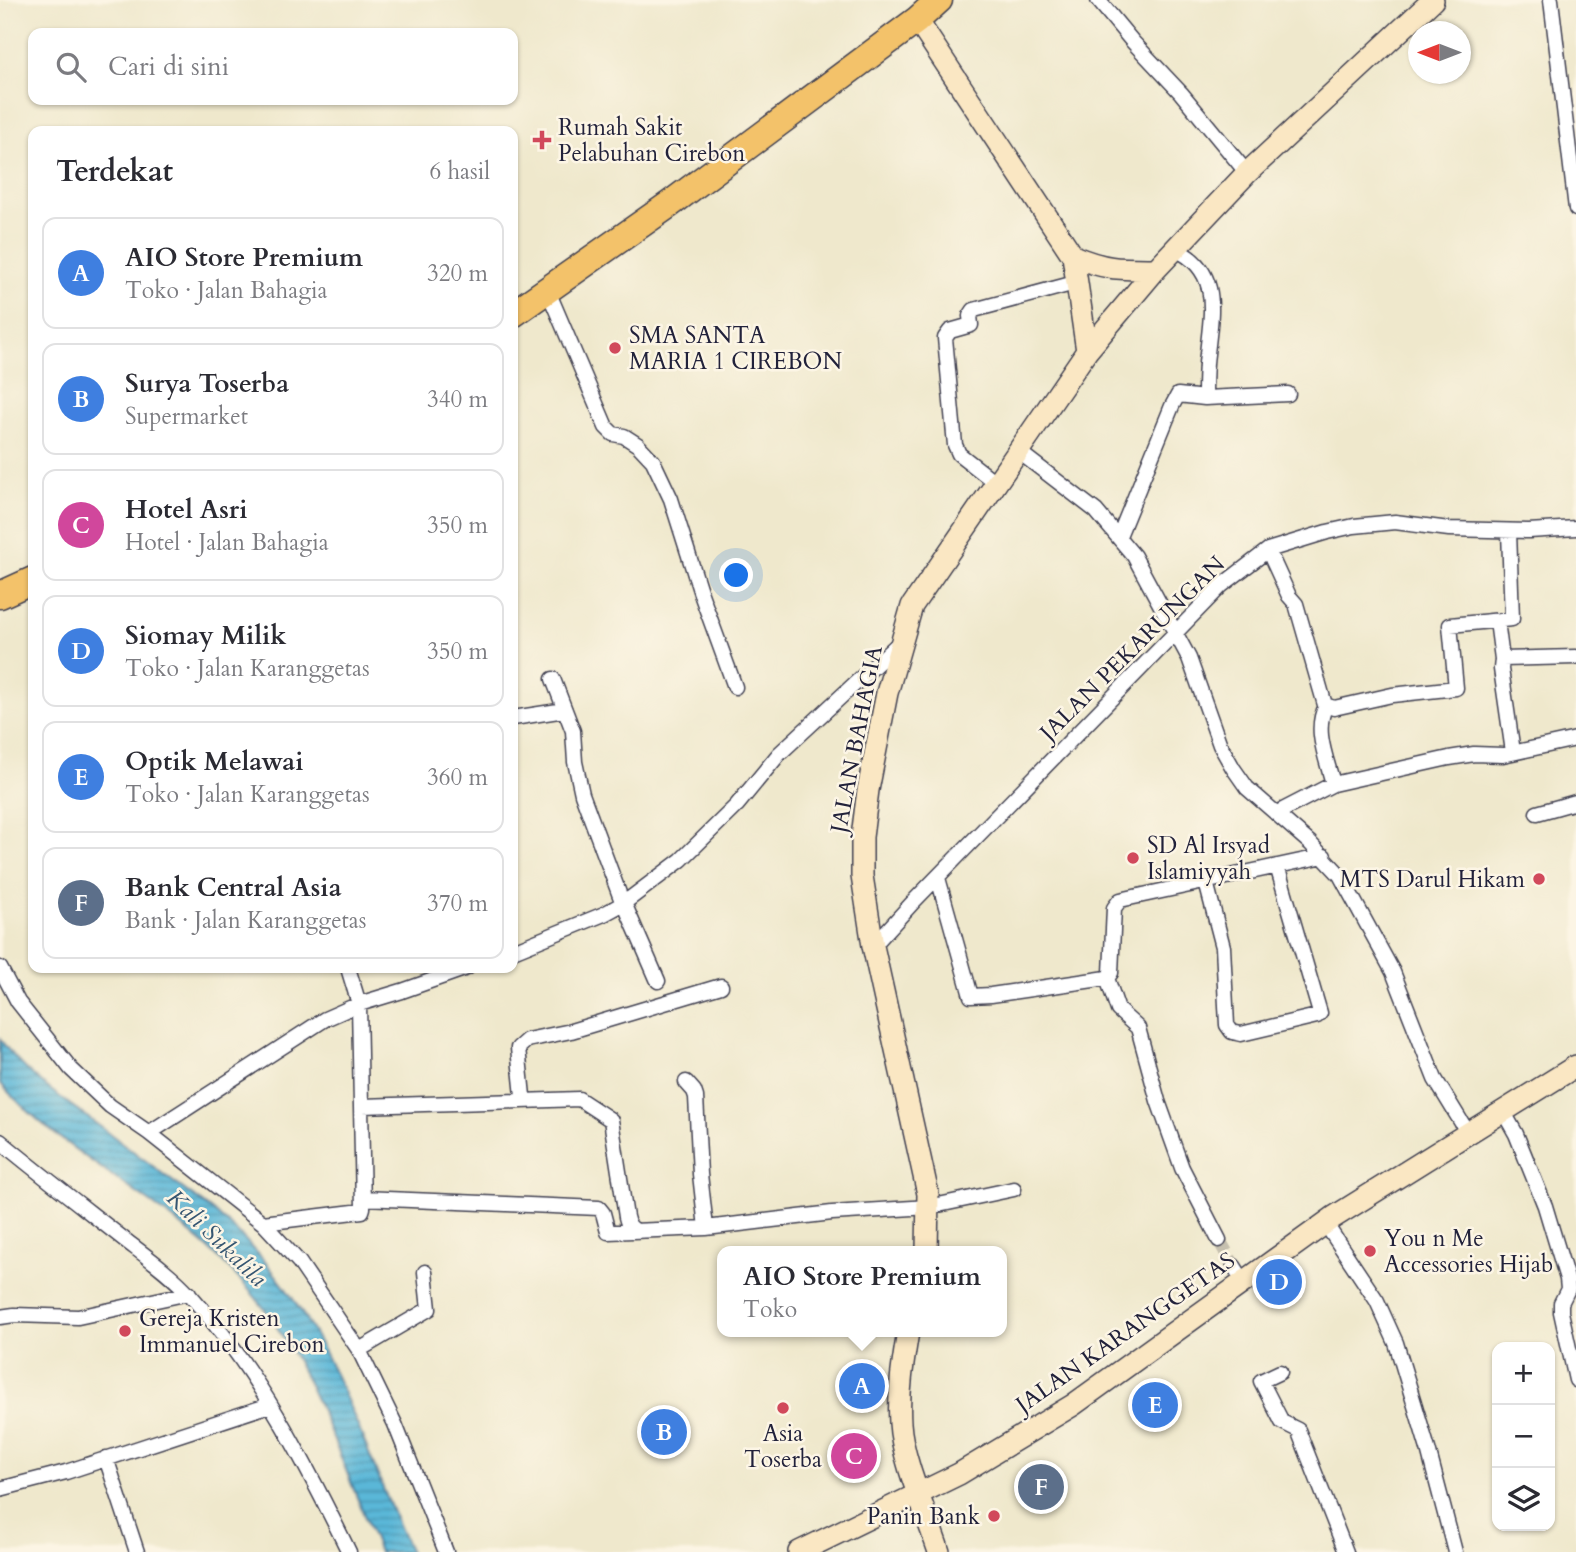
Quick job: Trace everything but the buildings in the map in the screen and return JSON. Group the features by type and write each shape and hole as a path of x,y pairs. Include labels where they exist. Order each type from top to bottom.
{"highway":[{"path":"518,311 670,204 918,20 939,0"},
{"path":"0,596 28,582"}],"main road":[{"name":"JALAN BAHAGIA","path":"927,1246 929,1207 873,946 862,876 862,837 868,790 887,693 912,606 1087,351 1156,269 1247,173 1433,0"},
{"path":"918,20 1073,256 1087,351"},
{"path":"1073,256 1099,267 1116,270 1156,269"},
{"name":"JALAN KARANGGETAS","path":"799,1552 966,1470 1073,1405 1239,1274 1576,1066"},
{"path":"907,1337 899,1392 900,1426 939,1552"}],"street":[{"path":"1098,0 1181,93 1247,173"},
{"path":"1551,0 1576,209"},
{"path":"1175,249 1200,267 1209,286 1212,319 1205,398"},
{"path":"996,483 959,454 945,338 950,331 971,325 970,316 974,310 1075,283"},
{"path":"548,291 606,427 613,434 624,436 638,445 653,461 671,499 701,594 735,687"},
{"path":"1119,536 1178,395 1205,398 1288,394"},
{"path":"1018,451 1096,511 1134,556 1176,632 1220,745 1247,788 1324,856 1340,876 1393,972 1435,1079 1468,1133"},
{"name":"JALAN PEKARUNGAN","path":"873,946 1221,586 1268,550 1327,531 1395,522 1449,529 1508,531 1576,528"},
{"path":"1326,706 1334,708 1392,695 1455,688 1450,625 1512,619 1508,531"},
{"path":"1268,550 1289,596 1296,604 1326,706 1321,715 1319,732 1333,784"},
{"path":"1497,621 1513,752"},
{"path":"518,949 604,914 624,903 708,836 779,754 901,641"},
{"path":"1502,659 1576,657"},
{"path":"553,679 573,731 575,762 582,794 624,903 658,981"},
{"path":"518,718 565,710"},
{"path":"1277,813 1333,784 1449,758 1474,754 1503,755 1576,739"},
{"path":"1537,813 1576,802"},
{"path":"939,878 971,996 991,995 1107,978 1111,973 1114,908 1118,902 1324,856"},
{"path":"1206,882 1223,947 1227,1021 1232,1032 1244,1033 1317,1016 1320,1013 1277,866"},
{"path":"0,968 18,1002 71,1069 110,1106 149,1133 263,1223 299,1262 359,1350 395,1424 446,1552"},
{"path":"263,1223 362,1211 359,1004 350,973"},
{"path":"149,1133 284,1043 325,1019 359,1004 451,973"},
{"path":"1107,978 1118,1010 1138,1030 1158,1101 1182,1168 1219,1240"},
{"path":"521,1101 523,1096 518,1048 523,1042 571,1031 721,986"},
{"path":"686,1082 696,1097 706,1228"},
{"path":"362,1106 579,1099 611,1120 626,1217 634,1230"},
{"path":"1503,1111 1516,1134 1545,1206 1567,1279 1568,1289 1561,1303 1561,1312 1576,1380"},
{"path":"0,1141 189,1293 231,1345 271,1405 307,1466 349,1552"},
{"path":"363,1198 599,1208 608,1232 626,1233 634,1230 706,1228 832,1213 929,1207 1014,1189"},
{"path":"1325,1223 1377,1301 1396,1343 1455,1552"},
{"path":"359,1350 429,1309 425,1272"},
{"path":"0,1317 78,1317 189,1293"},
{"path":"1280,1372 1261,1381 1283,1422 1297,1430 1346,1552"},
{"path":"0,1489 66,1472 271,1405"},
{"path":"106,1458 137,1552"}],"water":[{"name":"Kali Sukalila","path":"0,1039 19,1061 63,1100 221,1218 249,1244 278,1278 324,1351 410,1552 379,1552 332,1435 305,1377 275,1324 246,1286 186,1230 50,1130 0,1083"}],"tunnel":[{"path":"1219,1240 1234,1266"}],"place":[{"name":"Rumah Sakit Pelabuhan Cirebon","path":"542,140"},
{"name":"SMA SANTA MARIA 1 CIREBON","path":"615,348"},
{"name":"SD Al Irsyad Islamiyyah","path":"1133,858"},
{"name":"MTS Darul Hikam","path":"1539,879"},
{"name":"You n Me Accessories Hijab","path":"1370,1251"},
{"name":"Siomay Milik","path":"1279,1282"},
{"name":"Gereja Kristen Immanuel Cirebon","path":"125,1331"},
{"name":"AIO Store Premium","path":"862,1386"},
{"name":"Optik Melawai","path":"1155,1405"},
{"name":"Asia Toserba","path":"783,1408"},
{"name":"Surya Toserba","path":"664,1432"},
{"name":"Hotel Asri","path":"854,1456"},
{"name":"Bank Central Asia","path":"1041,1487"},
{"name":"Panin Bank","path":"994,1516"}]}
